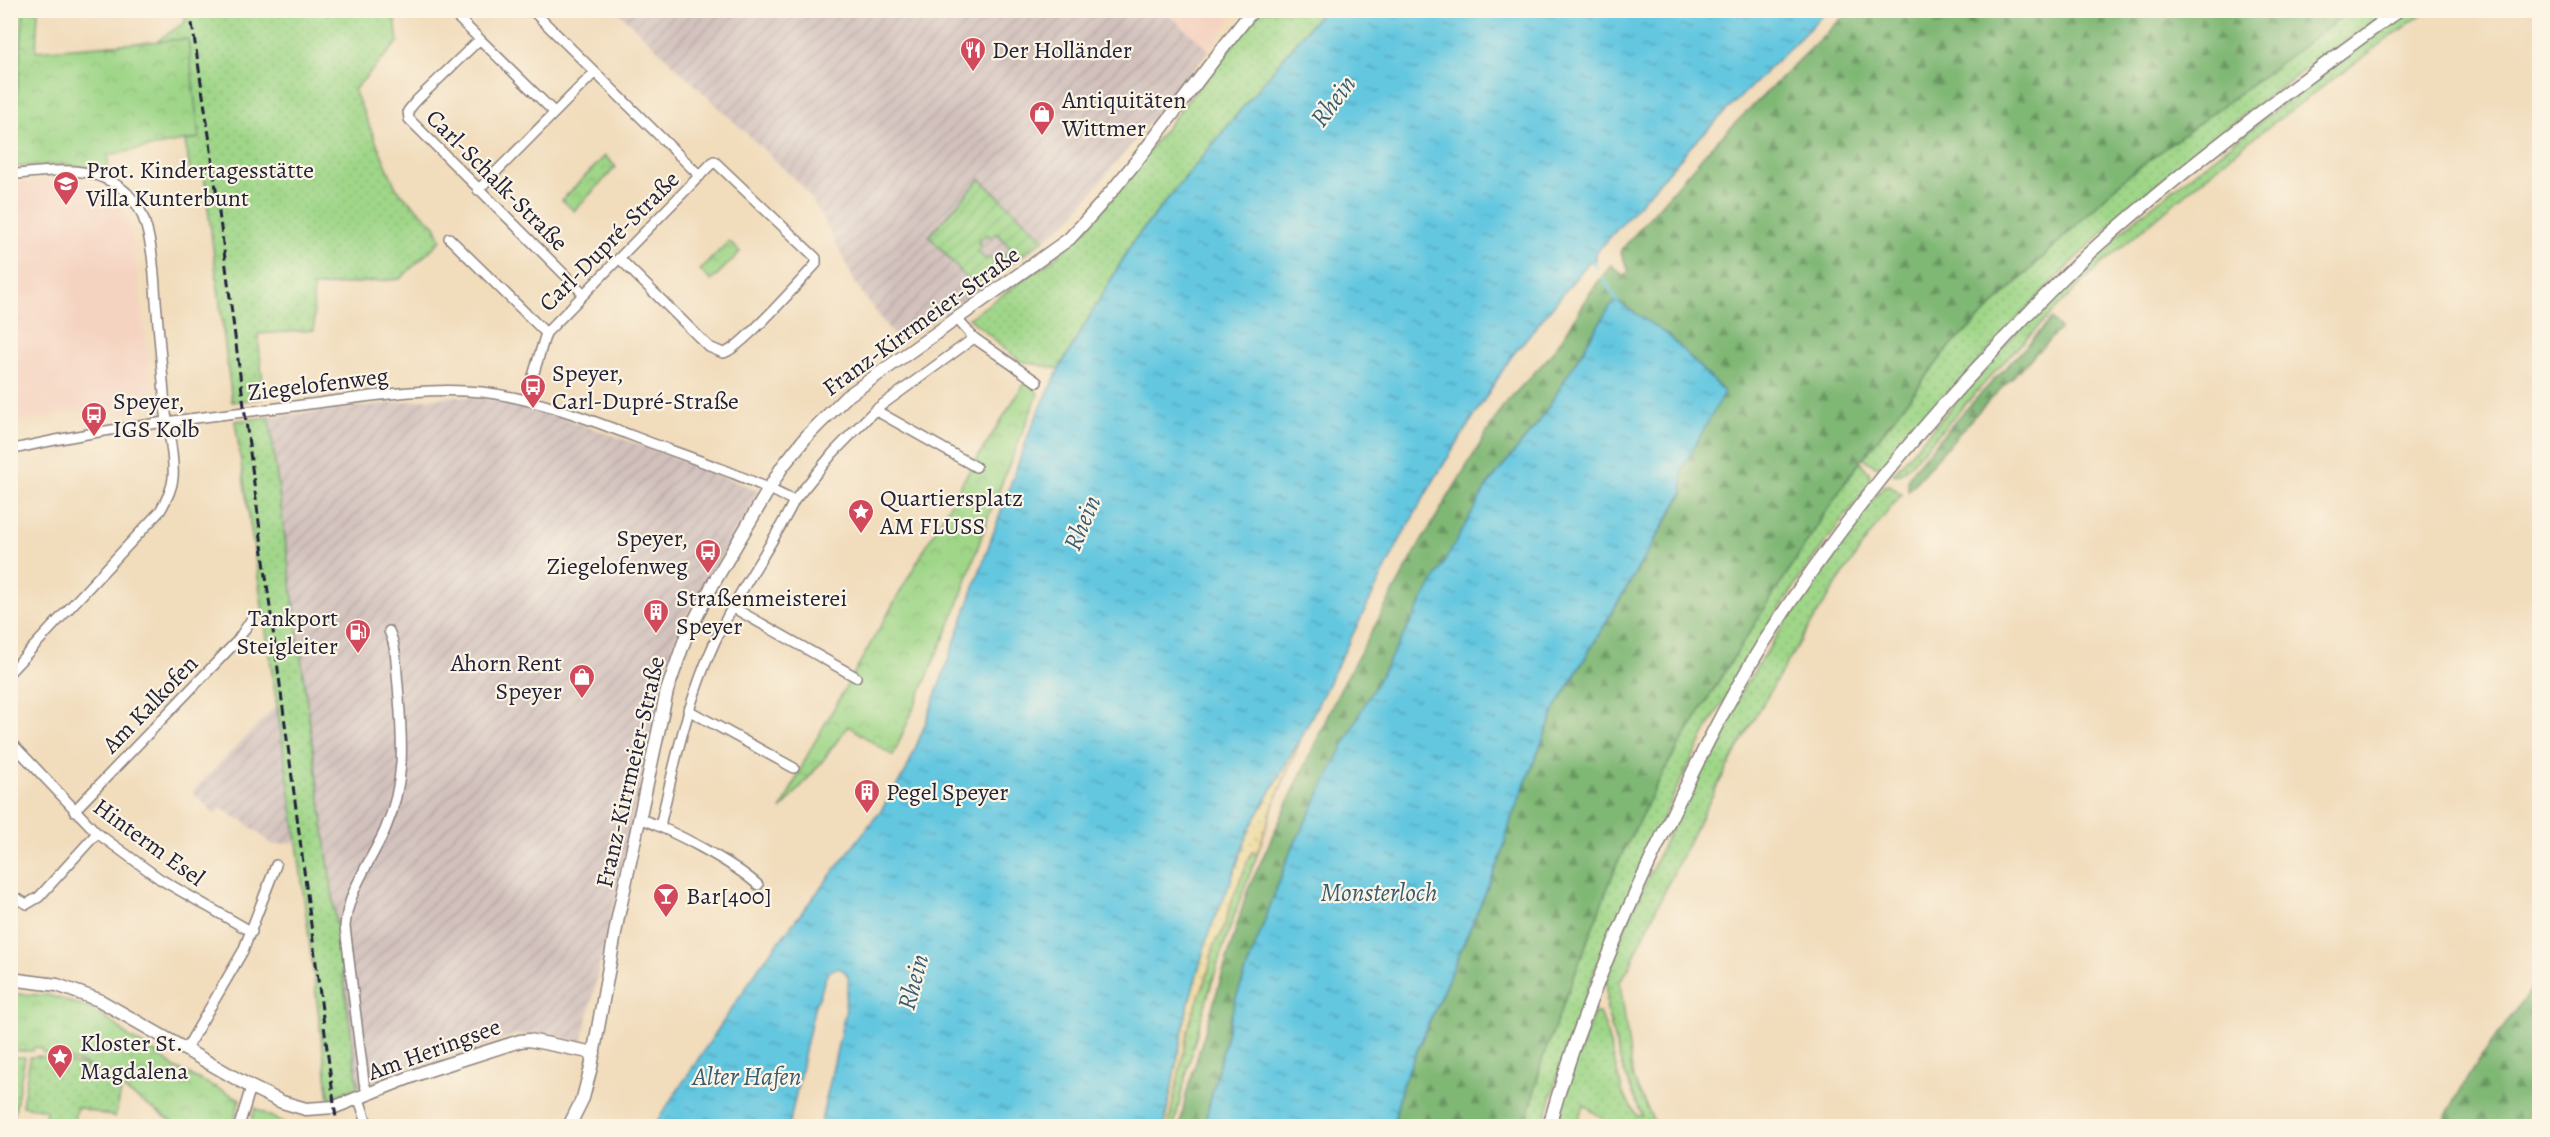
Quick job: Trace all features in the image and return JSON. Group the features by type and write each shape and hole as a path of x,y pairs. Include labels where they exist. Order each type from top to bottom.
{"street":[{"path":"450,10 554,112"},
{"path":"532,10 700,176 714,161 816,258 816,264 746,337 731,350 723,353 709,347 620,259"},
{"name":"Franz-Kirrmeier-Straße","path":"569,1126 583,1098 594,1053 618,917 674,666 713,584 769,488 806,437 846,397 1069,239 1142,153 1204,70 1253,10"},
{"path":"1550,1126 1560,1088 1598,977 1635,891 1704,747 1760,649 1815,567 1859,508 1962,383 2046,294 2097,246 2200,157 2399,10"},
{"name":"Carl-Schalk-Straße","path":"479,40 416,101 408,111 410,122 584,294"},
{"path":"478,190 594,73"},
{"path":"10,175 57,170 83,172 115,184 139,207 153,266 167,422 173,462 173,479 168,497 160,512 10,672"},
{"name":"Carl-Dupré-Straße","path":"526,399 546,333 700,176"},
{"name":"Carl-Dupré-Straße","path":"449,238 546,333"},
{"path":"957,319 974,338 1037,382"},
{"path":"660,826 688,710 716,639 732,607 794,501 819,469 875,410 974,338"},
{"name":"Ziegelofenweg","path":"10,450 70,436 417,391 481,392 526,399 730,471 794,501"},
{"path":"875,410 976,466"},
{"path":"732,607 856,677"},
{"name":"Am Kalkofen","path":"74,811 237,641 251,620"},
{"path":"368,1126 345,927 348,904 392,813 401,777 403,733 394,646 389,631"},
{"path":"688,710 794,768"},
{"name":"Hinterm Esel","path":"10,741 97,833 160,879 252,932"},
{"path":"639,818 660,826 739,871 758,885"},
{"path":"10,895 27,904 39,897 97,833"},
{"path":"186,1049 239,959 252,932 276,865"},
{"name":"Am Heringsee","path":"10,979 57,985 79,992 186,1049 251,1087 282,1102 306,1109 335,1107 426,1071 520,1041 529,1040 594,1053"},
{"path":"239,1126 251,1087"}],"shaded area":[{"path":"617,11 1164,11 1209,50 1069,220 1016,262 900,344 857,286 822,216 803,187"},
{"path":"1164,11 1237,11 1209,50"},
{"path":"57,179 90,182 107,191 118,202 130,221 152,392 151,401 144,409 71,412 11,422 11,184"},
{"path":"456,396 516,402 680,459 760,492 694,600 677,635 663,676 582,1042 542,1035 515,1035 358,1087 269,417"},
{"path":"277,705 297,842 273,845 240,818 238,820 222,807 214,814 192,792"}],"green space":[{"path":"207,10 394,11 398,42 354,90 396,188 435,226 441,240 400,279 313,287 314,330 258,334 264,398 232,402 204,175 191,176 185,141 199,138 111,47 154,43 185,22 184,11 205,11 206,13"},
{"path":"10,11 24,11 12,150 10,150"},
{"path":"24,11 38,11 36,51 188,39 199,138 108,155 108,168 103,172 65,164 17,167 12,150"},
{"path":"1261,11 1322,11 1134,240 1059,369 1020,361 969,318 1052,260 1086,230"},
{"path":"1849,11 2350,11 2125,178 1946,351 1849,476 1665,769 1616,866 1542,1060 1526,1126 1393,1126 1402,1085 1501,857 1511,819 1556,707 1683,493 1681,470 1724,392 1669,336 1617,301 1539,422 1487,486 1289,855 1235,1001 1204,1126 1180,1126 1186,1095 1247,892 1339,691 1421,542 1503,406 1549,357 1611,265 1624,276 1629,271 1621,253 1623,248 1709,149"},
{"path":"2350,11 2388,11 2245,114 2141,197 2051,283 1888,462 1875,466 1863,458 1946,351 2125,178"},
{"path":"2408,11 2426,11 2245,144 2099,266 2011,354 1910,465 1898,475 1893,474 2034,312 2138,217 2352,50"},
{"path":"605,156 616,167 574,211 562,200"},
{"path":"980,179 1044,239 977,290 929,236","holes":["997,233 1011,249 995,263 990,257 986,260 978,251 981,247 978,242 987,234 991,238"]},
{"path":"729,241 740,252 711,281 700,270"},
{"path":"2052,319 2060,329 1976,414 1908,491 1908,479 1912,471 1957,419"},
{"path":"1031,382 1038,394 989,515 956,610 893,756 848,726 821,763 781,810 809,752 965,478 1024,384"},
{"path":"269,417 358,1087 329,1098 297,842 235,421"},
{"path":"1860,462 1869,472 1871,482 1810,563 1761,638 1711,722 1677,788 1593,975 1555,1084 1543,1126 1526,1126 1542,1060 1616,866 1665,769 1818,522"},
{"path":"1888,485 1902,494 1879,522 1848,567 1765,699 1717,787 1671,877 1629,968 1620,981 1633,1079 1656,1126 1614,1126 1583,1105 1577,1126 1557,1126 1568,1077 1594,1013 1599,1013 1605,1026 1623,1094 1637,1116 1642,1116 1620,1061 1607,1011 1607,974 1621,936 1667,837 1742,690 1824,563 1884,486"},
{"path":"1252,851 1256,853 1256,858 1209,990 1174,1126 1168,1126 1190,1021 1208,973 1214,944 1222,933 1232,900"},
{"path":"2537,981 2540,984 2539,1102 2520,1126 2440,1126 2471,1072"},
{"path":"11,994 48,995 87,1007 116,1025 130,1038 161,1056 175,1068 240,1099 233,1126 179,1126 85,1064 42,1052 42,1048 34,1047 33,1051 11,1051"},
{"path":"40,1056 85,1066 121,1092 115,1117 77,1107 73,1123 45,1117 46,1110 22,1106 30,1057"},
{"path":"11,1057 25,1057 12,1126 11,1126"},
{"path":"255,1108 288,1126 250,1126"}],"sand":[{"path":"1304,732 1274,803 1256,858 1256,853 1252,851 1232,900 1222,933 1214,944 1208,973 1190,1021 1168,1126 1164,1126 1187,1009 1209,932 1249,830"}],"water":[{"path":"1322,11 1827,11 1692,145 1595,254 1595,260 1589,262 1511,357 1437,475 1402,536 1304,732 1249,830 1209,932 1187,1009 1164,1126 820,1126 846,1009 848,980 844,971 838,968 828,973 815,1004 789,1126 654,1126 760,966 882,809 906,771 926,722 1030,430 1059,369 1134,240"},
{"name":"Monsterloch","path":"1617,301 1669,336 1724,392 1682,470 1683,492 1556,707 1511,819 1501,857 1402,1085 1393,1126 1204,1126 1235,1001 1289,855 1361,711 1487,486 1539,422 1610,306"}],"waterway":[{"path":"1593,261 1596,267"},
{"path":"1603,278 1617,301"}],"railway":[{"path":"190,10 209,135 337,1126"}],"place":[{"name":"Der Holländer","path":"973,73"},
{"name":"Antiquitäten Wittmer","path":"1042,137"},
{"name":"Prot. Kindertagesstätte Villa Kunterbunt","path":"66,207"},
{"name":"Speyer, Carl-Dupré-Straße","path":"533,410"},
{"name":"Speyer, IGS Kolb","path":"94,438"},
{"name":"Quartiersplatz AM FLUSS","path":"861,535"},
{"name":"Speyer, Ziegelofenweg","path":"708,575"},
{"name":"Straßenmeisterei Speyer","path":"656,635"},
{"name":"Tankport Steigleiter","path":"358,655"},
{"name":"Ahorn Rent Speyer","path":"582,700"},
{"name":"Pegel Speyer","path":"867,815"},
{"name":"Bar[400]","path":"666,919"},
{"name":"Kloster St. Magdalena","path":"60,1080"}],"water label":[{"name":"Rhein","path":"1333,101"},
{"name":"Rhein","path":"1082,523"},
{"name":"Rhein","path":"913,982"},
{"name":"Alter Hafen","path":"747,1076"}]}
